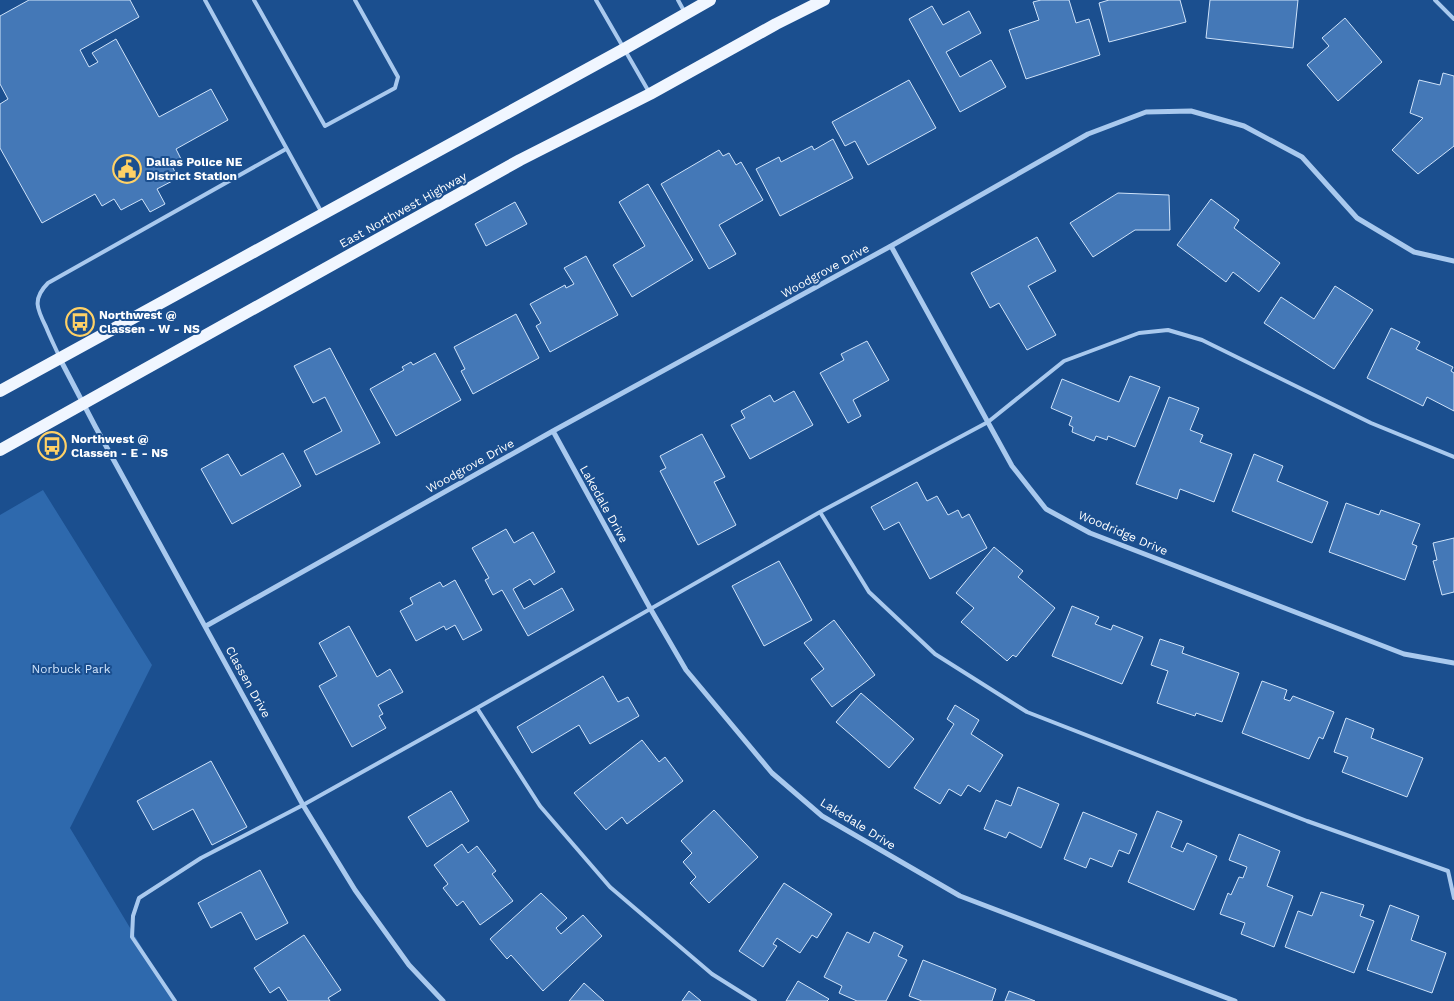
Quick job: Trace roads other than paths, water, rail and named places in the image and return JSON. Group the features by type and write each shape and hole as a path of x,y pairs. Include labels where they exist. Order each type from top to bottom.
{"main road":[{"path":"0,391 710,0"},
{"name":"East Northwest Highway","path":"0,450 520,160 650,94 776,24 824,0"}],"street":[{"name":"Woodgrove Drive","path":"206,626 553,431 891,246 1088,134 1146,112 1191,111 1244,126 1302,157 1357,218 1414,252 1454,261"},
{"name":"Woodridge Drive","path":"891,246 1012,466 1046,509 1090,533 1404,654 1454,663"},
{"name":"Classen Drive","path":"59,357 83,405 303,805 355,890 409,965 443,1001"},
{"name":"Lakedale Drive","path":"553,431 686,670 772,773 822,816 960,896 1235,1001"}],"lane":[{"path":"205,0 323,214"},
{"path":"254,0 325,126 395,88 398,77 355,0"},
{"path":"596,0 650,94"},
{"path":"678,0 686,13"},
{"path":"1435,0 1454,19"},
{"path":"59,357 38,313 37,302 40,291 48,284 286,149"},
{"path":"175,1001 132,937 133,916 139,898 201,858 303,805 820,512 988,422 1064,361 1139,333 1168,330 1202,340 1371,423 1454,457"},
{"path":"820,512 869,592 935,654 1027,712 1307,822 1448,871 1454,898"},
{"path":"477,708 540,806 610,887 712,974 755,1001"}],"place":[{"name":"Dallas Police NE District Station","path":"127,169"},
{"name":"Northwest @ Classen - W - NS","path":"80,322"},
{"name":"Northwest @ Classen - E - NS","path":"52,446"}],"park label":[{"name":"Norbuck Park","path":"71,669"}]}
